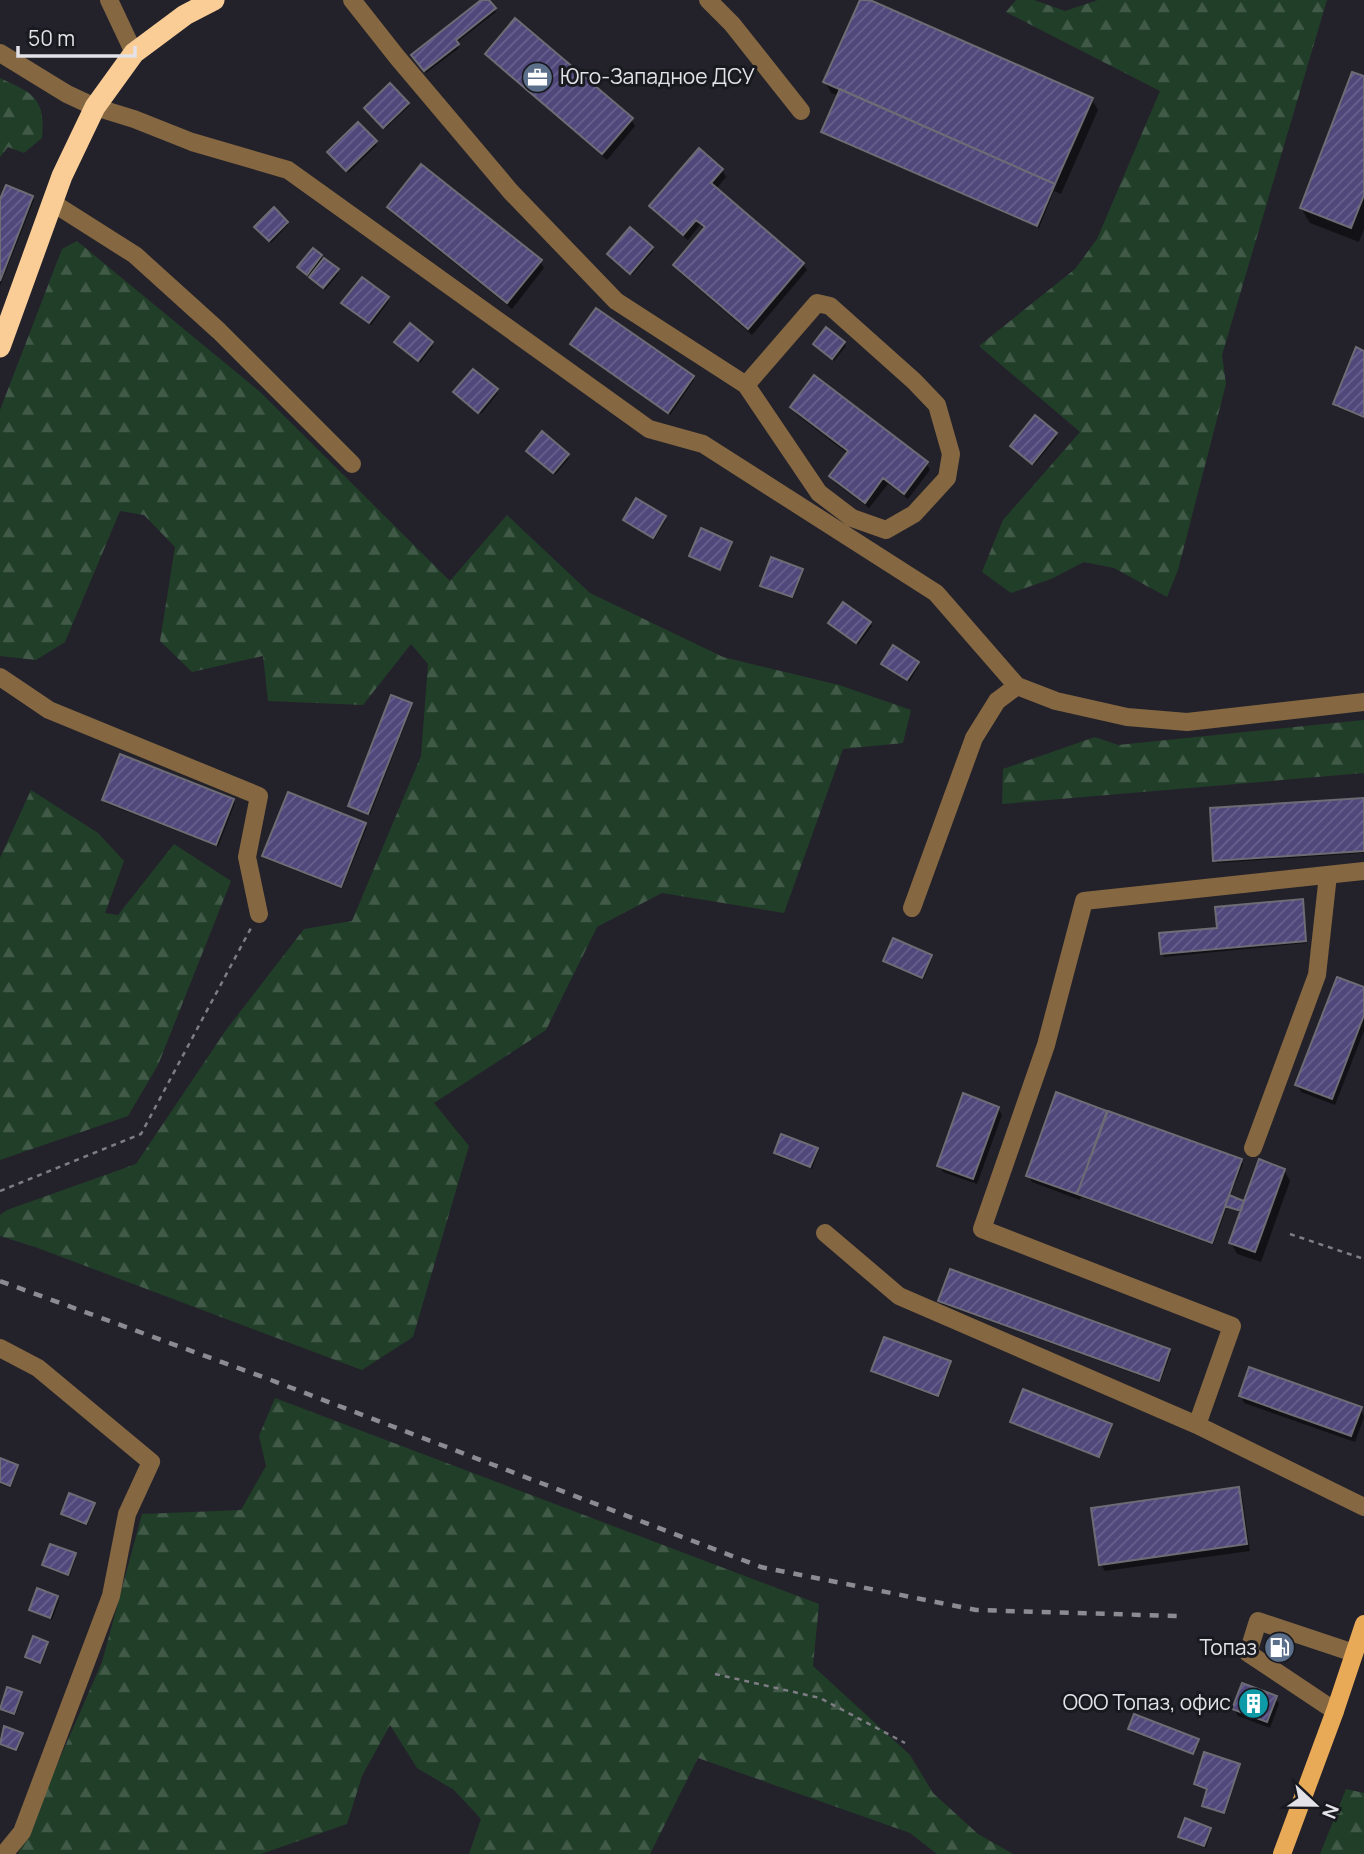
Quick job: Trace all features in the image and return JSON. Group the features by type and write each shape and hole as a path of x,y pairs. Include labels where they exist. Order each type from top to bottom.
{"highway":[{"path":"0,347 62,176 95,107 134,53 185,15 214,0"}],"main road":[{"path":"1282,1854 1364,1624"}],"street":[{"path":"109,0 134,53"},
{"path":"352,0 511,192 616,301 746,386 819,493 852,518 886,530 914,514 947,478 950,454 937,405 830,306 817,303 746,386"},
{"path":"708,0 732,24 801,111"},
{"path":"0,53 67,94 95,107 192,142 288,170 649,429 703,444 936,593 1017,686 1056,701 1103,712 1187,722 1364,702"},
{"path":"54,203 135,255 219,331 352,464"},
{"path":"0,677 49,710 259,796 247,857 259,914"},
{"path":"912,908 974,738 997,701 1017,686"},
{"path":"1197,1424 1232,1326 982,1229 1046,1045 1084,901 1364,871"},
{"path":"1253,1148 1317,975 1328,875"},
{"path":"825,1233 899,1296 1197,1424 1364,1507"},
{"path":"0,1348 38,1368 150,1462 127,1514 107,1608 22,1832 4,1854"},
{"path":"1335,1711 1248,1653 1258,1621 1354,1653"}],"path":[{"path":"0,1191 141,1134 259,914"},
{"path":"1290,1234 1364,1259"},
{"path":"715,1674 820,1698 905,1743"}],"green space":[{"path":"1016,0 1034,0 1065,11 1098,0 1327,0 1222,355 1226,384 1178,570 1167,597 1114,568 1084,562 1051,579 1011,593 982,572 1003,520 1080,432 979,346 1075,269 1097,239 1160,91 1006,12"},
{"path":"0,78 34,98 42,113 43,124 42,138 24,153 8,147 0,157"},
{"path":"77,241 259,391 450,581 507,515 590,593 723,657 839,685 911,710 903,743 843,749 784,913 662,893 597,927 546,1030 434,1103 469,1146 413,1337 362,1370 0,1236 0,1215 7,1210 136,1164 226,1030 304,929 352,921 421,756 428,664 411,644 363,705 268,701 263,656 192,672 160,641 175,547 144,515 120,511 65,642 36,660 0,656 0,410 62,249"},
{"path":"1364,720 1364,773 1002,804 1003,769 1095,737 1118,745"},
{"path":"31,790 98,833 124,861 105,913 118,915 174,844 231,881 158,1065 128,1116 0,1160 0,858"},
{"path":"275,1398 819,1604 813,1666 910,1755 933,1793 978,1834 1013,1854 937,1854 910,1833 698,1758 650,1854 469,1854 481,1819 454,1790 417,1768 390,1725 362,1776 347,1824 261,1854 18,1854 102,1662 142,1514 241,1510 266,1466 259,1436"},
{"path":"1346,1789 1364,1793 1364,1854 1320,1854"}],"building":[{"path":"481,0 489,0 496,8 456,40 459,44 424,71 411,55"},
{"path":"860,0 870,0 1093,98 1055,184 823,82"},
{"path":"515,18 633,118 602,154 485,54"},
{"path":"1352,72 1364,76 1364,195 1351,228 1300,208"},
{"path":"390,83 409,103 383,128 364,108"},
{"path":"840,89 1055,184 1037,226 821,132"},
{"path":"358,122 377,141 346,171 327,152"},
{"path":"699,148 723,169 711,183 804,263 748,329 673,265 705,227 696,220 683,235 649,206"},
{"path":"421,164 542,260 507,303 387,207"},
{"path":"6,185 33,196 0,281 0,199"},
{"path":"274,207 288,222 269,241 254,227"},
{"path":"630,227 653,247 630,274 607,254"},
{"path":"313,248 322,255 307,275 297,267"},
{"path":"324,258 339,269 323,288 309,277"},
{"path":"362,277 389,297 369,323 341,303"},
{"path":"596,308 694,376 668,413 570,344"},
{"path":"410,323 433,342 418,361 394,342"},
{"path":"826,327 845,342 832,359 813,344"},
{"path":"1356,347 1364,351 1364,417 1333,404"},
{"path":"473,369 498,389 478,413 453,392"},
{"path":"814,375 928,462 904,494 883,478 865,503 829,476 848,451 790,407"},
{"path":"1035,415 1057,433 1032,464 1010,446"},
{"path":"542,431 569,454 553,473 526,451"},
{"path":"636,498 666,516 653,538 623,520"},
{"path":"701,528 732,542 720,570 689,556"},
{"path":"771,557 803,569 792,597 760,586"},
{"path":"843,602 871,622 856,643 828,623"},
{"path":"893,645 919,662 907,680 881,664"},
{"path":"391,695 412,703 368,814 348,806"},
{"path":"120,754 234,799 216,845 102,800"},
{"path":"288,792 366,823 341,887 262,856"},
{"path":"1364,798 1364,851 1213,861 1210,808"},
{"path":"1303,899 1306,941 1161,954 1159,933 1217,928 1215,907"},
{"path":"893,938 932,955 922,978 883,961"},
{"path":"1337,977 1364,987 1364,1015 1332,1099 1295,1085"},
{"path":"1056,1092 1107,1111 1077,1194 1026,1176"},
{"path":"963,1093 999,1107 973,1179 937,1166"},
{"path":"1108,1111 1242,1159 1212,1243 1077,1194"},
{"path":"781,1134 818,1148 810,1167 774,1153"},
{"path":"1259,1159 1285,1169 1255,1252 1229,1243"},
{"path":"1229,1195 1244,1201 1241,1211 1225,1206"},
{"path":"950,1269 1170,1349 1159,1381 938,1301"},
{"path":"884,1337 951,1361 938,1396 871,1371"},
{"path":"1249,1367 1362,1407 1351,1436 1239,1396"},
{"path":"1023,1389 1112,1424 1099,1457 1010,1422"},
{"path":"0,1458 18,1465 10,1486 0,1482"},
{"path":"1239,1487 1247,1544 1099,1565 1091,1508"},
{"path":"69,1493 95,1503 86,1524 61,1514"},
{"path":"50,1544 76,1553 68,1575 42,1565"},
{"path":"37,1588 58,1596 50,1618 29,1610"},
{"path":"33,1636 48,1642 40,1663 25,1657"},
{"name":"ООО Топаз, офис","path":"1242,1683 1277,1696 1267,1722 1232,1709"},
{"path":"7,1687 22,1692 14,1714 0,1709"},
{"path":"1134,1714 1199,1739 1193,1754 1128,1729"},
{"path":"4,1726 23,1733 16,1750 0,1744"},
{"path":"1204,1752 1240,1764 1224,1813 1202,1806 1207,1789 1194,1784"},
{"path":"1185,1818 1211,1828 1204,1846 1178,1837"}],"railway":[{"path":"0,1281 271,1380 761,1567 976,1610 1178,1616"}],"place":[{"name":"Юго-Западное ДСУ","path":"537,77"},
{"name":"Топаз","path":"1280,1648"},
{"name":"ООО Топаз, офис","path":"1254,1703"}]}
